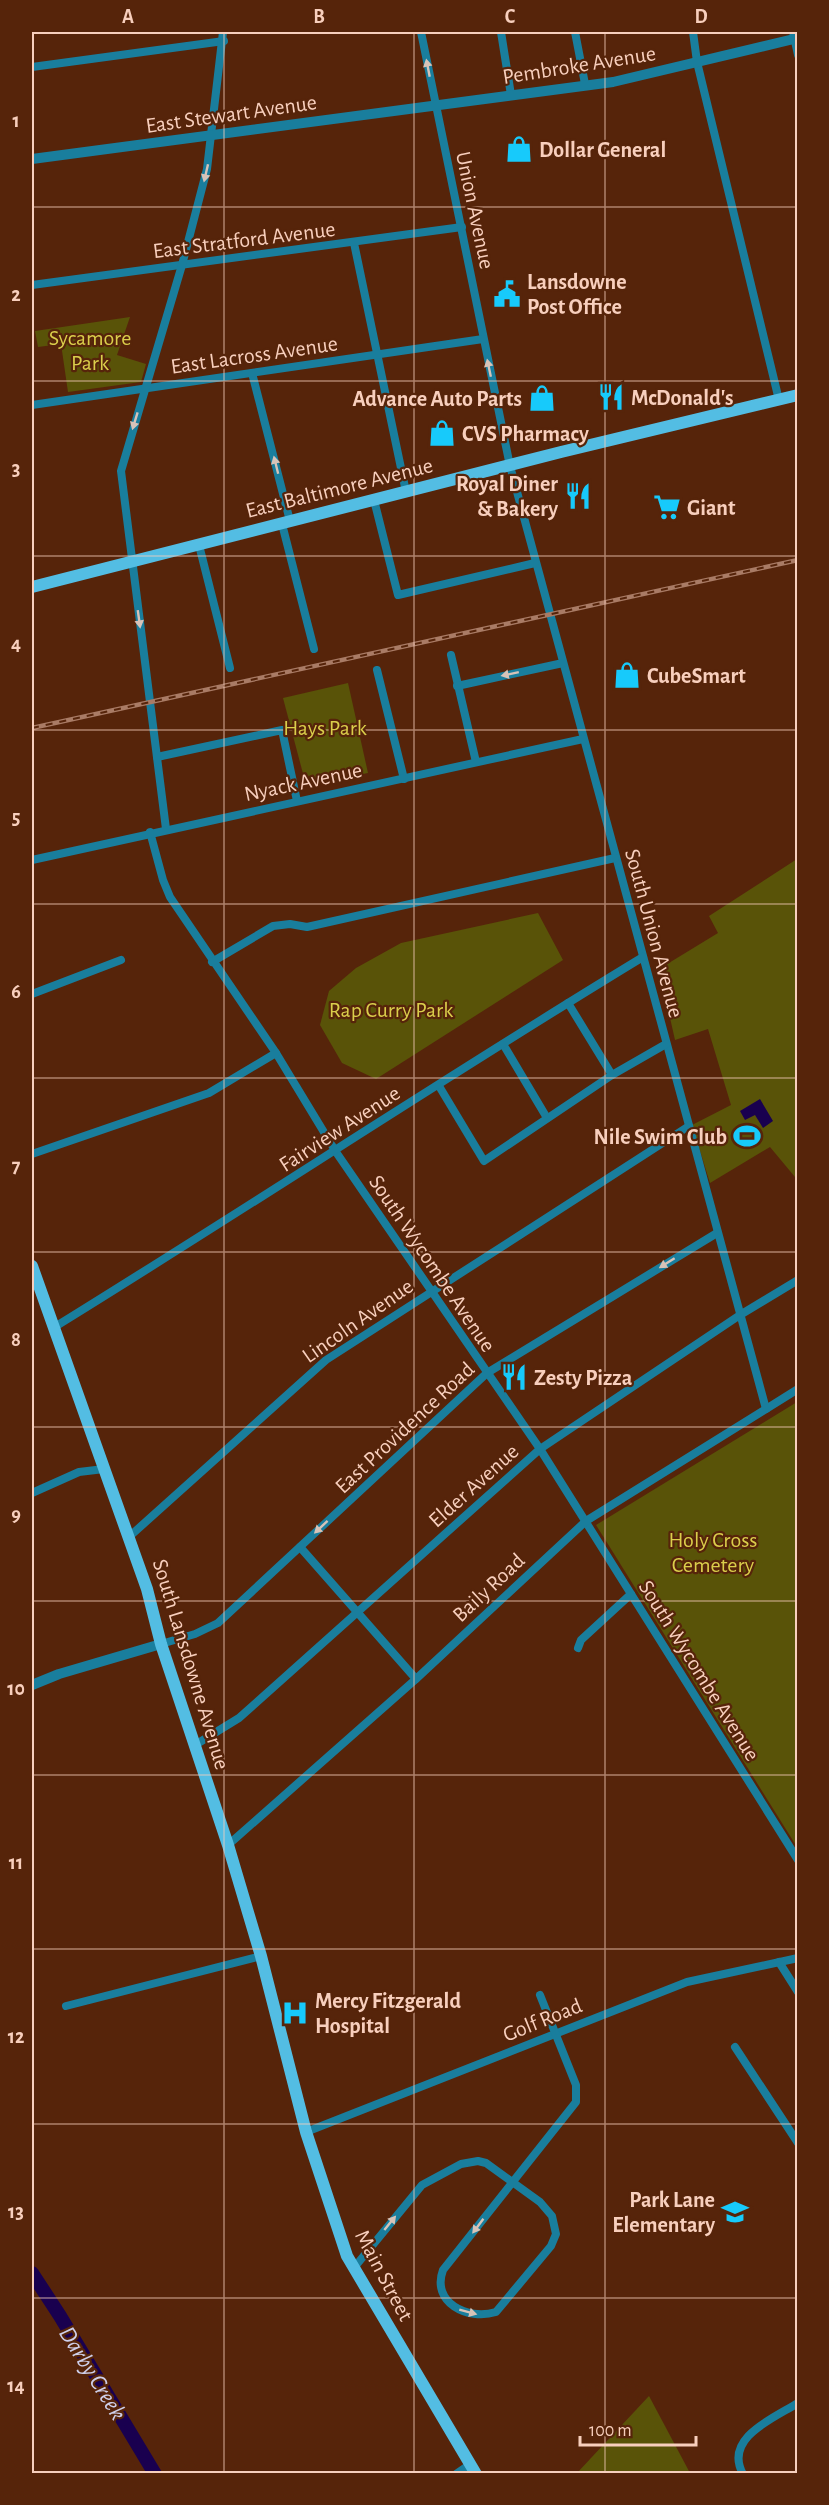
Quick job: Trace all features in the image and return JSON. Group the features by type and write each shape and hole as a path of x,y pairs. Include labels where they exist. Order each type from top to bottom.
{"main road":[{"name":"East Baltimore Avenue","path":"32,587 798,395"},
{"name":"South Lansdowne Avenue","path":"32,1266 130,1536 161,1644 228,1845 261,1956 292,2081"},
{"name":"Main Street","path":"292,2081 306,2132 353,2269 472,2469"}],"street":[{"path":"166,829 122,471 207,170 224,41 223,32"},
{"name":"Union Avenue","path":"421,32 510,466"},
{"path":"501,32 511,95"},
{"path":"575,32 585,84"},
{"path":"693,32 697,62 779,400"},
{"path":"795,36 798,55"},
{"name":"Pembroke Avenue","path":"435,105 619,81 795,36"},
{"path":"32,68 224,41"},
{"name":"East Stewart Avenue","path":"32,159 435,105"},
{"name":"East Stratford Avenue","path":"32,285 462,227"},
{"path":"354,243 406,492"},
{"name":"East Lacross Avenue","path":"32,405 483,339"},
{"path":"252,373 314,649"},
{"name":"South Union Avenue","path":"510,466 766,1409"},
{"path":"374,500 398,595 535,563"},
{"path":"199,545 230,668"},
{"path":"451,655 476,762"},
{"path":"457,686 562,663"},
{"path":"377,670 404,779"},
{"path":"158,757 282,730 297,801"},
{"name":"Nyack Avenue","path":"32,860 150,832 583,739"},
{"name":"South Wycombe Avenue","path":"150,832 166,889 276,1053 336,1152 540,1449 798,1860"},
{"path":"213,962 273,926 290,924 307,927 615,858"},
{"name":"Fairview Avenue","path":"53,1328 643,957"},
{"path":"32,994 121,960"},
{"path":"568,1003 612,1075"},
{"path":"503,1044 547,1118"},
{"path":"439,1086 484,1161 612,1075 666,1044"},
{"path":"32,1154 209,1092 276,1053"},
{"name":"Lincoln Avenue","path":"130,1536 326,1360 690,1126"},
{"name":"East Providence Road","path":"161,1644 195,1634 218,1623 487,1373 717,1233"},
{"name":"Elder Avenue","path":"195,1744 239,1718 540,1449 740,1315 798,1280"},
{"name":"Baily Road","path":"228,1845 416,1679 586,1521 798,1389"},
{"path":"32,1493 79,1472 104,1468"},
{"path":"300,1547 416,1679"},
{"path":"578,1648 581,1641 631,1594"},
{"path":"32,1685 59,1674 161,1644"},
{"path":"66,2006 261,1956"},
{"name":"Golf Road","path":"306,2132 687,1982 798,1958"},
{"path":"778,1962 798,1992"},
{"path":"353,2269 414,2194 431,2178 461,2164 478,2161 490,2165 513,2181 548,2209 556,2228 551,2246 501,2309 489,2314 466,2312 444,2300 440,2286 443,2270 513,2181 576,2102 576,2085 540,1995"},
{"path":"735,2047 798,2143"},
{"path":"743,2474 738,2458 742,2444 750,2433 798,2403"},
{"path":"456,2474 472,2469"}],"green space":[{"name":"Sycamore Park","path":"130,317 117,355 146,364 141,382 68,392 61,344 38,347 35,331"},
{"name":"Hays Park","path":"348,683 368,773 306,785 283,698"},
{"path":"797,859 797,1175 795,1177 770,1147 710,1183 692,1125 731,1105 708,1029 675,1040 659,969 718,933 709,916"},
{"name":"Rap Curry Park","path":"538,913 563,960 376,1079 342,1063 320,1025 329,991 356,968 401,943"},
{"name":"Holy Cross Cemetery","path":"797,1402 797,1847 596,1525"},
{"path":"649,2396 690,2473 577,2473"}],"shaded area":[{"path":"760,1099 773,1121 763,1128 755,1115 745,1120 740,1111"}],"waterway":[{"name":"Darby Creek","path":"32,2273 155,2474"}],"railway":[{"path":"32,728 798,560"}],"place":[{"name":"Dollar General","path":"519,149"},
{"name":"Lansdowne Post Office","path":"507,294"},
{"name":"McDonald's","path":"611,397"},
{"name":"Advance Auto Parts","path":"542,398"},
{"name":"CVS Pharmacy","path":"442,433"},
{"name":"Royal Diner & Bakery","path":"578,496"},
{"name":"Giant","path":"667,507"},
{"name":"CubeSmart","path":"627,675"},
{"name":"Nile Swim Club","path":"747,1136"},
{"name":"Zesty Pizza","path":"514,1377"},
{"name":"Mercy Fitzgerald Hospital","path":"295,2013"},
{"name":"Park Lane Elementary","path":"735,2212"}]}
